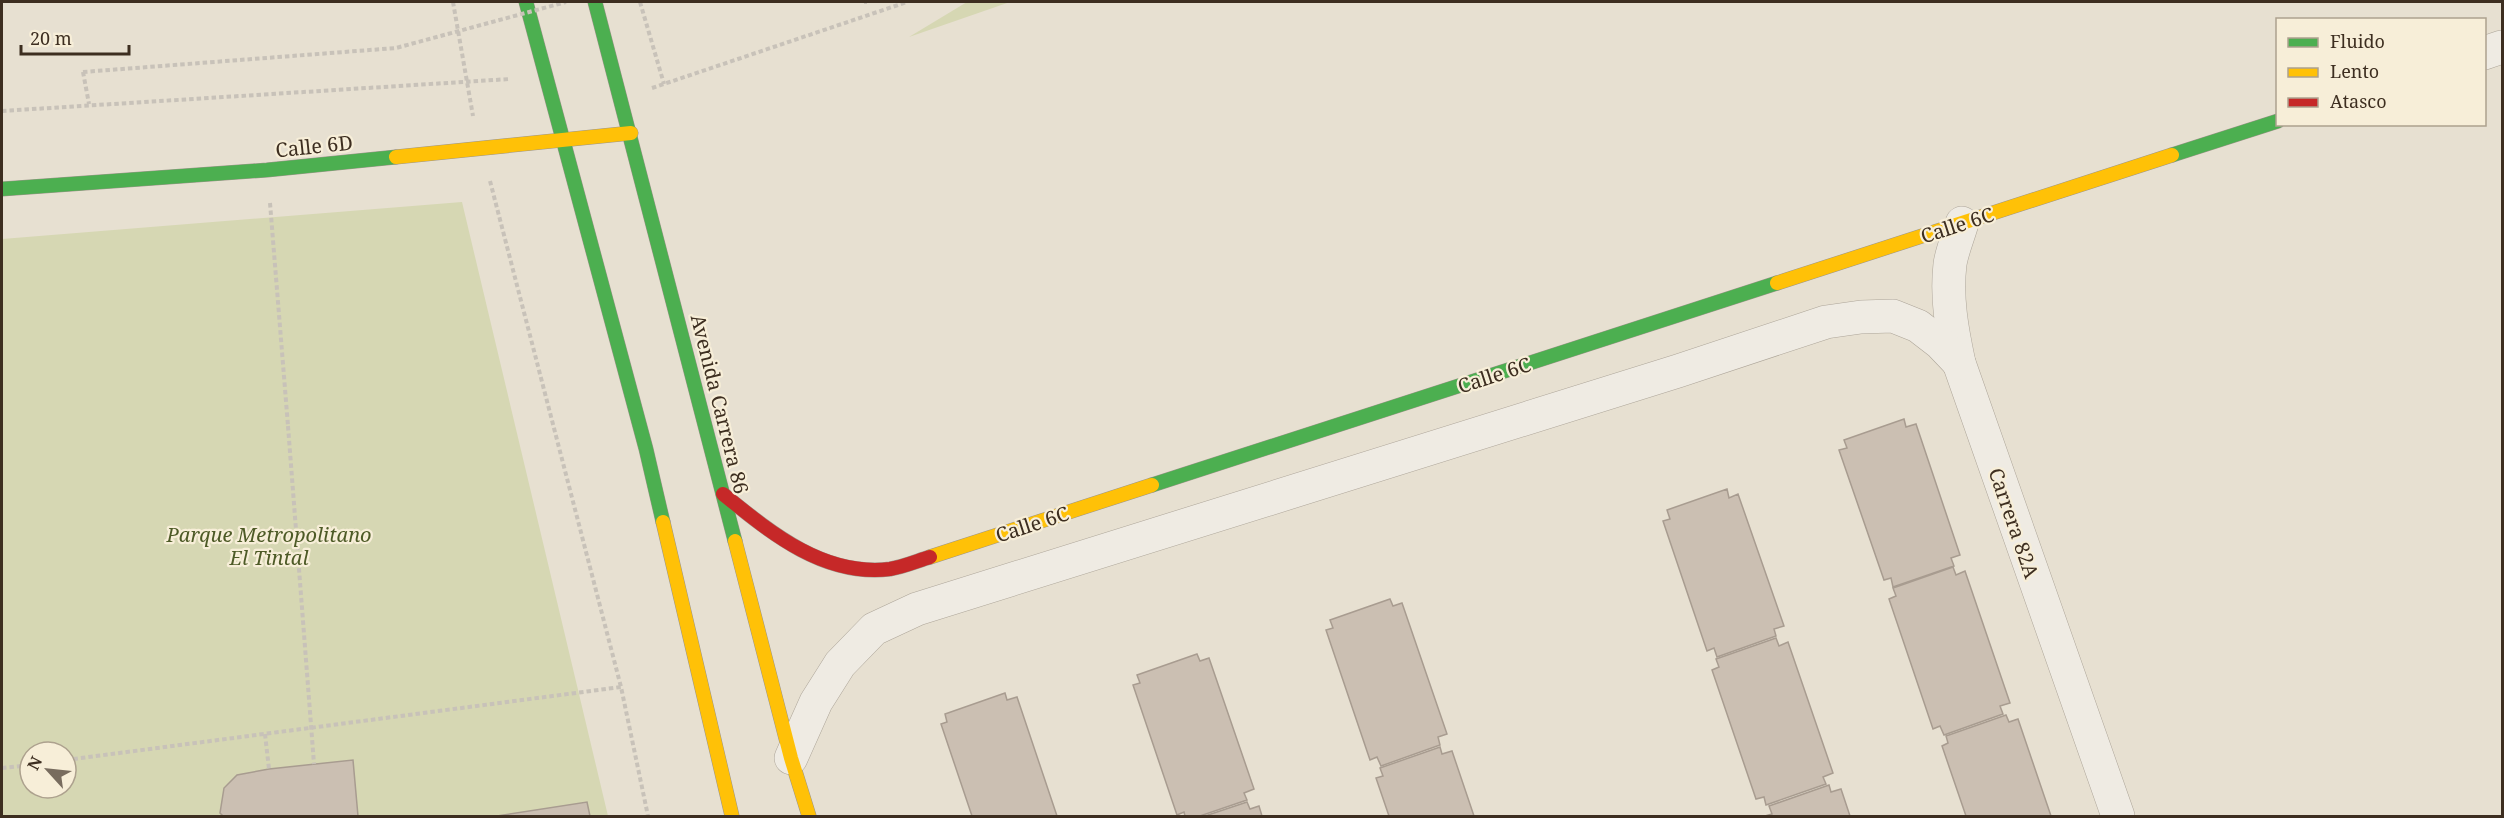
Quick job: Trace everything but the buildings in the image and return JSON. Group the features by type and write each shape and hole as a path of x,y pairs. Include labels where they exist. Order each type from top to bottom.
{"street":[{"path":"526,2 646,449 732,816"},
{"name":"Avenida Carrera 86","path":"596,2 791,758 809,816"},
{"path":"2486,52 2502,47"},
{"name":"Calle 6C","path":"723,494 772,534 806,554 862,570 892,569 2276,121"},
{"name":"Calle 6D","path":"2,189 267,170 631,133"},
{"name":"Carrera 82A","path":"1962,223 1951,262 1948,290 1949,315 1959,363 2118,816"},
{"path":"791,758 816,702 840,664 874,629 917,609 1667,375 1826,322 1861,317 1893,316 1918,326 1940,343 1959,363"}],"path":[{"path":"453,2 466,82 621,687 648,816"},
{"path":"89,104 83,72 396,48 566,2"},
{"path":"640,2 664,84"},
{"path":"621,97 907,2"},
{"path":"2,111 520,79"},
{"path":"270,202 314,764"},
{"path":"78,758 621,687"},
{"path":"265,734 269,769"},
{"path":"2,768 18,766"}],"green space":[{"path":"967,2 1010,2 909,37"},
{"name":"Parque Metropolitano El Tintal","path":"462,202 608,816 2,816 2,239"}],"traffic: fast":[{"path":"526,2 646,449 663,522"},
{"path":"595,2 735,541"},
{"path":"2172,155 2276,122"},
{"path":"2,189 267,170 396,157"},
{"path":"1152,485 1777,283"}],"traffic: slow":[{"path":"396,157 631,133"},
{"path":"1777,283 2172,155"},
{"path":"930,557 1152,485"},
{"path":"663,522 732,816"},
{"path":"735,541 791,758 809,816"}],"traffic: jam":[{"path":"723,494 780,537 821,559 843,566 866,570 890,569 930,557"}]}
